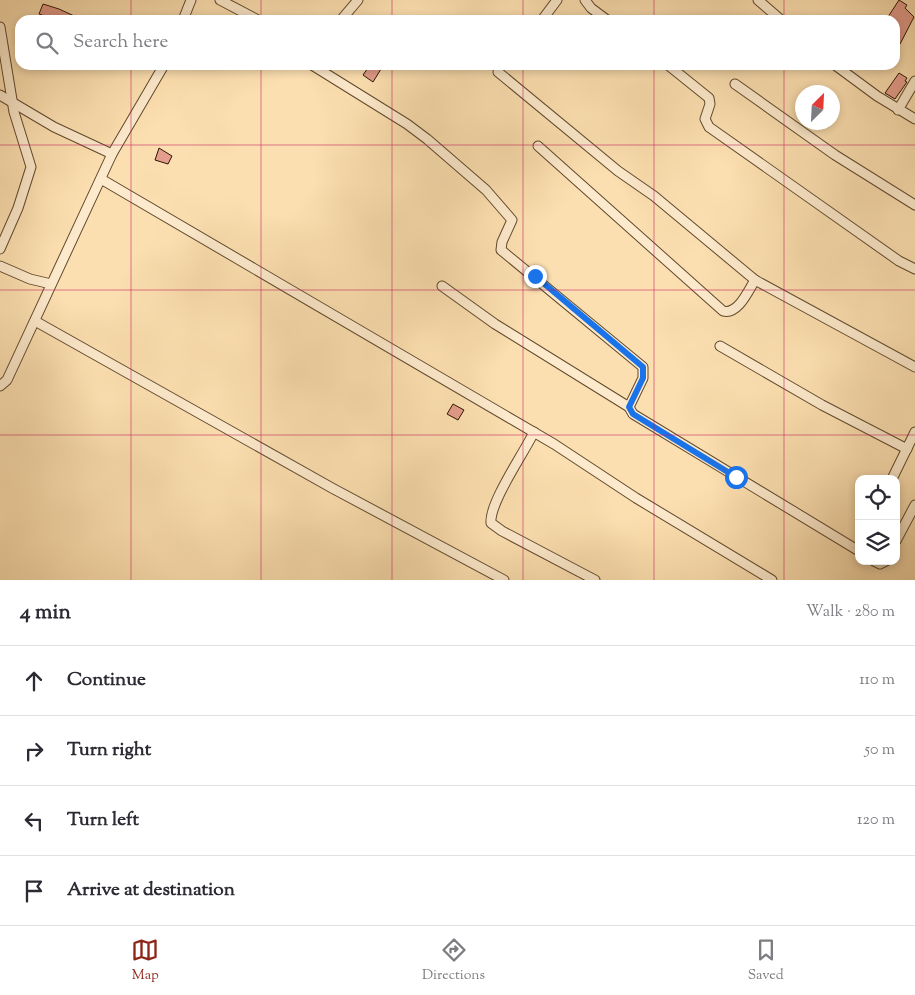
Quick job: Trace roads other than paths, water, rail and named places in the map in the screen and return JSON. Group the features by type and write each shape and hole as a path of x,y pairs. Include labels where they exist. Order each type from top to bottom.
{"street":[{"path":"185,15 191,0"},
{"path":"220,0 248,15"},
{"path":"344,15 358,0"},
{"path":"546,15 557,0"},
{"path":"585,0 602,15"},
{"path":"758,0 775,15"},
{"path":"0,27 13,102 31,167 18,208 0,249"},
{"path":"0,386 6,380 35,321 112,154 161,70"},
{"path":"320,70 407,124 475,180 498,203 512,220 501,250 643,367 643,378 629,407"},
{"path":"674,70 709,98 710,104 704,119 709,127 899,261 915,269"},
{"path":"842,70 898,110 915,119"},
{"path":"498,72 618,171 654,196 754,280 915,367"},
{"path":"898,110 915,81"},
{"path":"735,84 835,155 915,205"},
{"path":"0,95 54,127 112,154"},
{"path":"538,146 723,311 727,312 736,309 754,280"},
{"path":"101,179 534,432 636,498 772,580"},
{"path":"0,266 30,279 51,284"},
{"path":"442,286 495,324 629,407 633,414 855,546"},
{"path":"35,321 332,488 504,580"},
{"path":"720,346 822,405 907,449"},
{"path":"534,432 492,510 491,523 502,532 596,580"},
{"path":"894,475 915,432"},
{"path":"900,534 915,505"}]}
